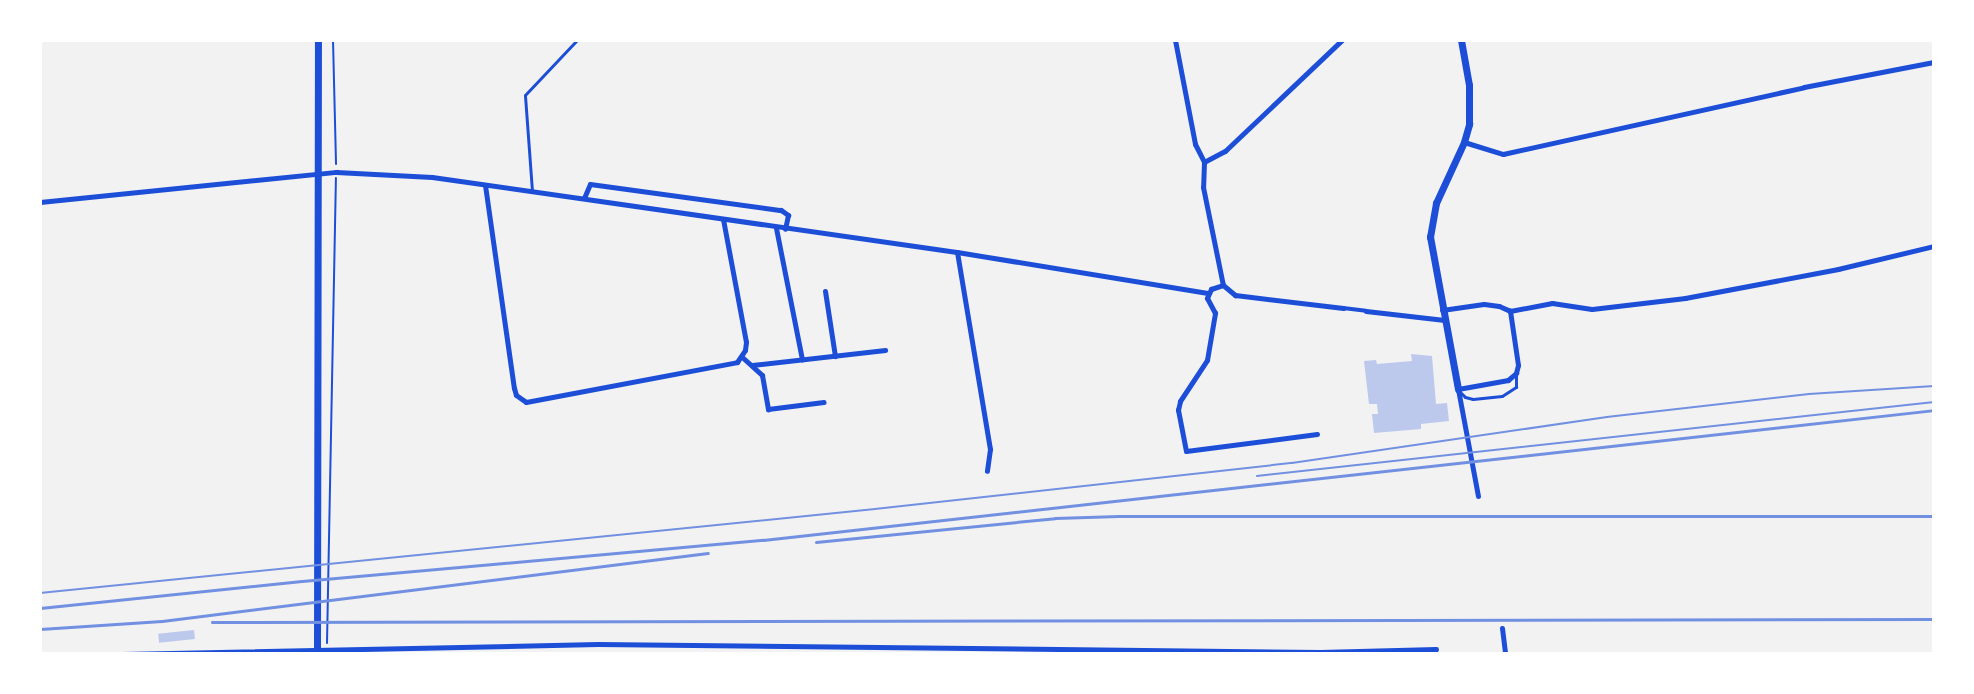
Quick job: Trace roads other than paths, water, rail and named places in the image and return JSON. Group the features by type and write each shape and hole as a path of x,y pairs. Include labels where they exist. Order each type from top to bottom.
{"street":[{"path":"317,654 318,40"},
{"path":"1175,40 1195,144 1203,162 1203,187 1222,285 1235,295 1444,320"},
{"path":"1203,162 1225,151 1342,40"},
{"path":"1461,40 1470,105 1464,142 1436,202 1430,237 1478,496"},
{"path":"1464,142 1503,154 1804,87 1934,62"},
{"path":"40,202 318,173 432,177 776,228 957,252 1208,293"},
{"path":"485,184 514,388 520,399 533,403 730,365 742,357 746,342 723,219"},
{"path":"584,198 591,184 781,210 788,215 785,229"},
{"path":"776,228 802,359"},
{"path":"1442,310 1484,304 1499,306 1510,311 1552,303 1592,309 1685,298 1838,269 1934,246"},
{"path":"957,252 990,449 987,471"},
{"path":"1222,285 1211,289 1208,293 1209,303 1215,313 1207,360 1180,401 1178,410 1186,451 1317,434"},
{"path":"825,291 835,356"},
{"path":"1458,389 1508,380 1516,373 1518,365 1510,311"},
{"path":"752,365 885,350"},
{"path":"742,357 762,375 768,409 824,402"},
{"path":"1502,628 1505,654"},
{"path":"122,654 408,650 609,644 1320,653 1436,649"}],"lane":[{"path":"532,191 525,95 577,40"},
{"path":"1458,389 1465,397 1473,399 1502,396 1516,387 1516,373"}],"tram line":[{"path":"40,593 875,509 1292,463 1607,417 1809,394 1934,386"},
{"path":"1257,476 1934,402"}],"railway":[{"path":"40,608 302,581 763,540 1934,410"},
{"path":"816,542 1055,518 1119,516 1934,516"},
{"path":"40,629 162,621 708,553"},
{"path":"212,622 1934,619"}]}
